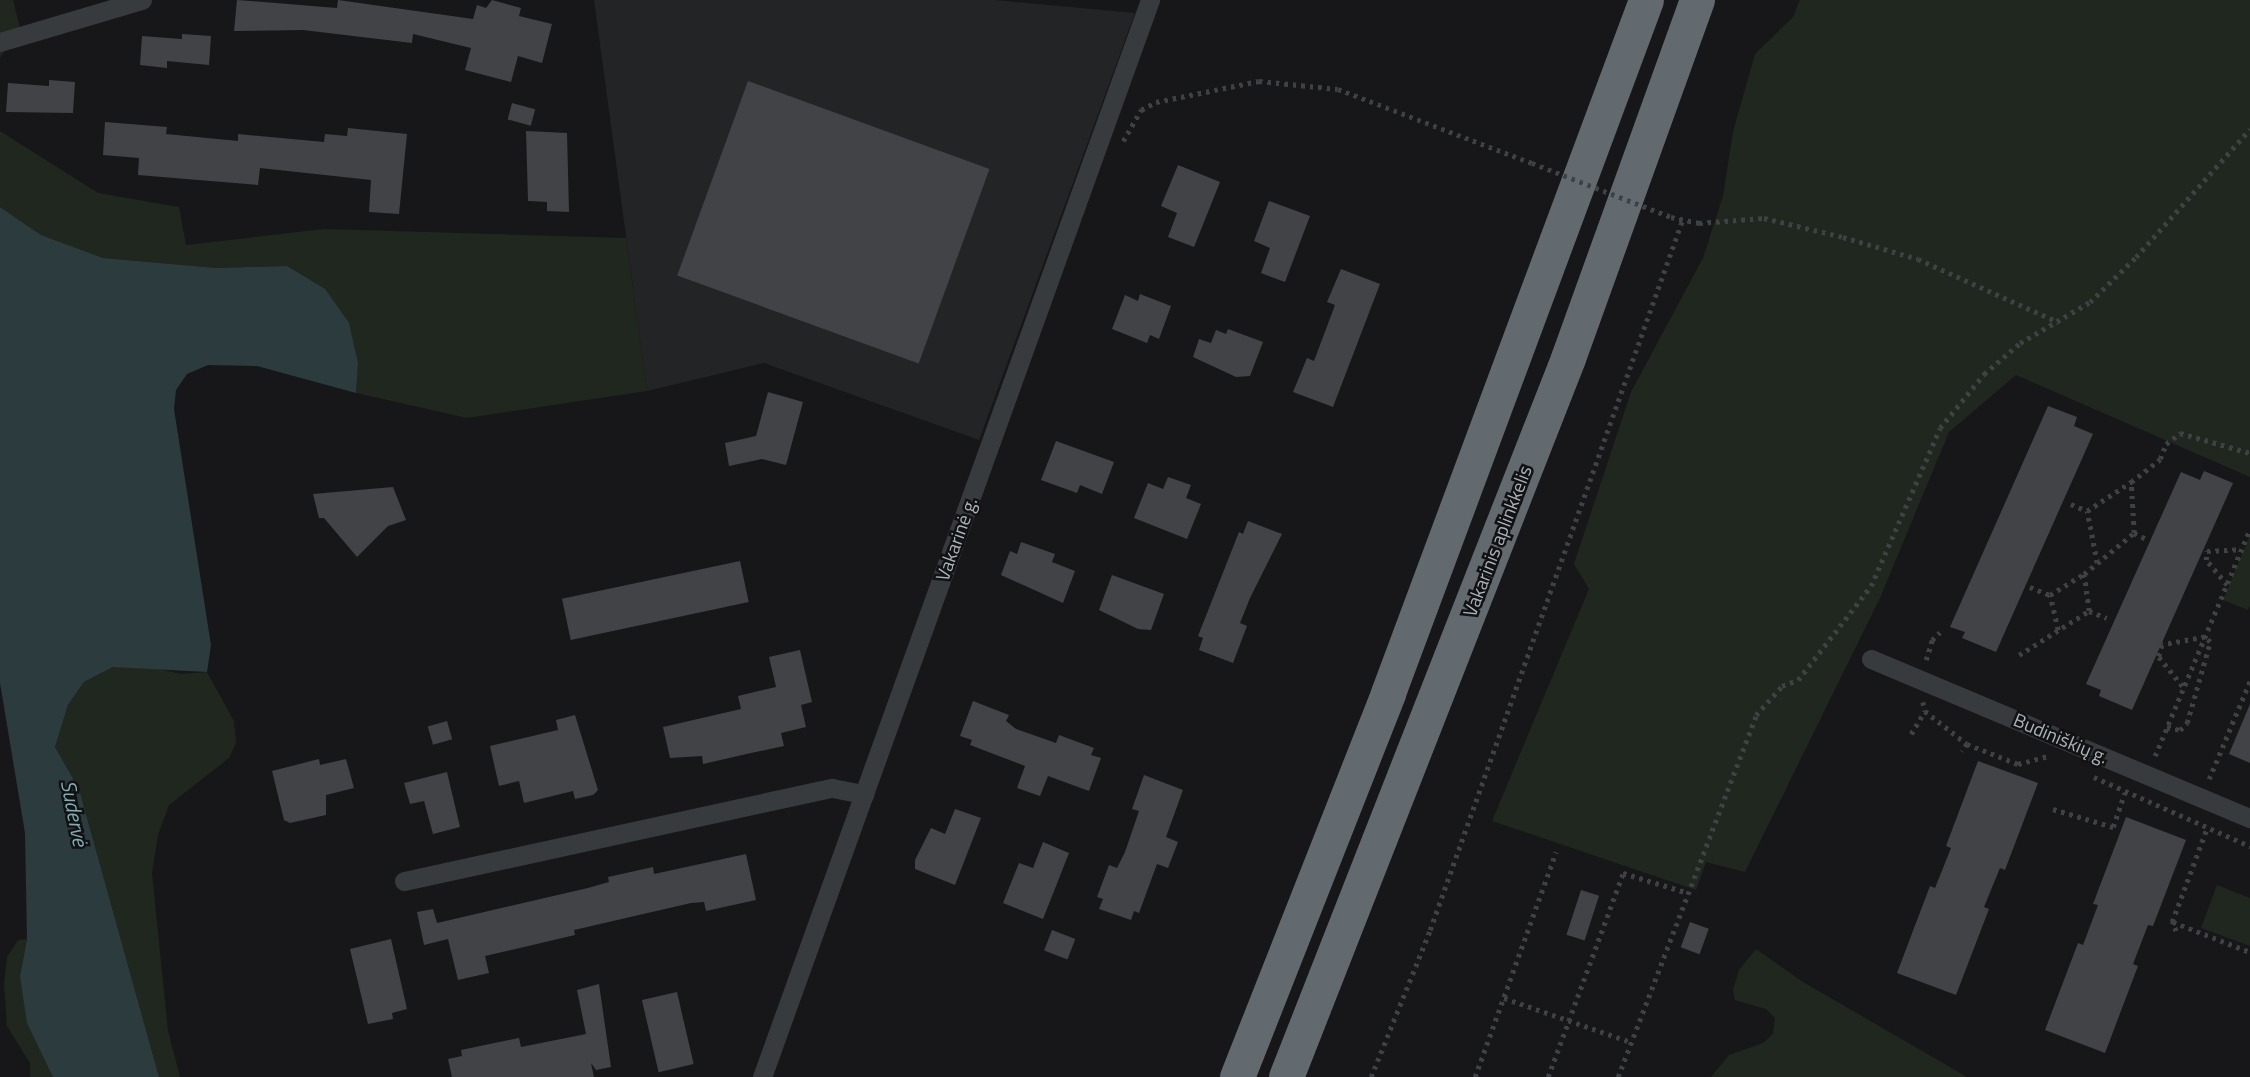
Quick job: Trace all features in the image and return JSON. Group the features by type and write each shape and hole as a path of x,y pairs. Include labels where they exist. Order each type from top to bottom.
{"highway":[{"path":"1629,45 1636,0"},
{"path":"1237,1077 1403,654 1646,0"},
{"name":"Vakarinis aplinkkelis","path":"1286,1077 1568,358 1697,0"}],"street":[{"path":"0,42 142,0"},
{"name":"Vakarinė g.","path":"762,1077 1150,0"},
{"name":"Budiniškių g.","path":"1871,659 2250,818"},
{"path":"404,881 832,788 864,794"}],"path":[{"path":"1120,148 1141,110 1156,102 1259,81 1338,89 1682,221 1764,218 1843,237 1918,259 2059,323"},
{"path":"1618,1077 1685,892 1756,715 1782,686 1798,680 1871,586 1940,428 1984,374 2020,343 2059,323 2090,302 2136,257 2250,129"},
{"path":"1371,1077 1426,942 1682,221"},
{"path":"2087,511 2160,459 2166,444 2180,433 2250,453"},
{"path":"2131,482 2134,533"},
{"path":"2071,504 2087,511"},
{"path":"2087,511 2097,563"},
{"path":"2155,756 2250,529"},
{"path":"2134,533 2147,539"},
{"path":"2050,595 2084,574 2134,533"},
{"path":"2227,585 2206,561 2207,551 2242,549"},
{"path":"2084,574 2090,611"},
{"path":"2030,587 2050,595"},
{"path":"2050,595 2058,630"},
{"path":"2090,611 2107,618"},
{"path":"2019,655 2090,611"},
{"path":"1925,660 1940,632"},
{"path":"2184,688 2159,657 2162,645 2205,637"},
{"path":"2167,727 2180,730 2187,723 2210,642 2205,637"},
{"path":"2209,779 2250,681"},
{"path":"1923,701 1925,710 1967,744 2018,764 2049,756"},
{"path":"1912,734 1925,710"},
{"path":"1962,752 1967,744"},
{"path":"2053,809 2113,827 2125,793"},
{"path":"2176,931 2172,922 2207,828"},
{"path":"1475,1077 1556,852"},
{"path":"1549,1077 1623,873 1685,892"},
{"path":"2172,922 2250,952"},
{"path":"1504,998 1631,1042"}],"shaded area":[{"path":"0,0 13,0 20,28 0,58"},
{"path":"594,0 995,0 1135,13 979,440 764,363 647,391"},
{"path":"1800,0 2250,0 2250,477 2016,375 1949,432 1880,598 1745,872 1706,862 1696,890 1492,821 1589,589 1574,564 1631,392 1703,258 1723,196 1733,132 1755,54 1793,17"},
{"path":"0,131 98,193 179,207 186,245 324,229 626,238 647,391 467,418 356,393 358,362 287,266 216,268 103,258 41,235 0,207"},
{"path":"2250,535 2250,605 2248,610 2223,600"},
{"path":"144,666 182,674 207,672 234,721 236,743 229,758 169,805 158,835 152,873 168,1031 180,1077 159,1077 79,789 55,747 68,705 84,682 113,667"},
{"path":"2217,885 2250,898 2250,946 2201,928"},
{"path":"27,939 20,976 53,1077 30,1077 30,1063 7,1026 4,984 7,957 18,940"},
{"path":"1756,949 1803,982 1967,1077 1711,1077 1729,1055 1763,1043 1773,1034 1775,1018 1766,1009 1735,1000 1733,990 1739,970"}],"water":[{"name":"Sudervė","path":"0,207 41,235 103,258 216,268 287,266 325,289 349,323 358,363 356,393 257,366 208,365 187,374 176,390 174,409 211,645 207,672 113,667 84,682 68,705 55,747 79,789 159,1077 53,1077 27,1023 20,976 27,939 25,833 0,683"}],"building":[{"path":"237,0 337,8 338,0 473,19 477,5 486,8 492,0 521,8 519,16 552,24 542,63 518,56 511,82 465,70 471,48 413,34 412,43 303,30 234,31"},
{"path":"182,34 211,36 209,65 167,61 167,68 140,65 142,36 182,39"},
{"path":"49,80 75,82 73,113 6,112 8,83 49,86"},
{"path":"748,81 990,169 919,363 677,276"},
{"path":"512,103 535,109 531,126 508,119"},
{"path":"105,122 167,127 166,134 238,141 238,134 324,142 325,134 347,136 348,128 407,134 399,214 369,212 371,180 260,168 258,185 138,175 139,158 103,155"},
{"path":"526,131 567,133 569,212 547,211 547,202 528,201"},
{"path":"1178,165 1220,182 1194,247 1168,237 1177,213 1161,206"},
{"path":"1269,201 1310,216 1285,282 1261,273 1270,248 1254,241"},
{"path":"1341,269 1380,284 1333,407 1293,392 1307,358 1314,361 1335,305 1327,302"},
{"path":"1140,294 1171,306 1159,339 1150,335 1147,343 1112,329 1125,295 1138,301"},
{"path":"1228,329 1263,342 1250,376 1236,377 1193,357 1199,339 1211,343 1216,330 1226,334"},
{"path":"768,392 803,402 786,465 762,459 729,466 725,443 756,436"},
{"path":"2048,406 2077,417 2074,426 2093,434 1996,652 1962,638 1965,632 1950,627"},
{"path":"1056,441 1114,462 1102,494 1080,485 1077,493 1041,480"},
{"path":"2204,471 2233,483 2132,710 2099,696 2101,690 2086,684 2181,472 2200,480"},
{"path":"1168,477 1191,485 1186,498 1201,504 1187,539 1134,518 1148,483 1163,489"},
{"path":"393,487 406,520 388,526 357,557 324,518 319,518 313,494"},
{"path":"1248,521 1282,534 1240,623 1247,626 1233,663 1199,650 1203,638 1198,636 1239,532 1243,534"},
{"path":"1021,542 1055,554 1052,562 1075,571 1063,603 1001,575 1010,551 1017,554"},
{"path":"740,561 749,602 571,640 562,599"},
{"path":"1112,575 1164,594 1151,630 1138,629 1099,610"},
{"path":"800,650 812,702 801,705 806,727 781,733 784,746 703,764 702,756 670,758 663,727 741,709 738,696 776,687 769,657"},
{"path":"973,701 1009,715 1006,721 1016,729 1056,743 1059,735 1094,748 1091,755 1101,758 1089,791 1048,776 1040,796 1017,788 1025,766 970,745 972,740 960,736"},
{"path":"2250,704 2250,763 2229,754"},
{"path":"575,715 598,790 593,795 575,799 573,791 524,803 519,781 499,786 490,746 558,730 556,720"},
{"path":"447,721 452,739 433,745 428,727"},
{"path":"319,759 320,765 346,759 354,788 326,795 326,815 290,823 284,820 272,771"},
{"path":"1978,761 2038,783 2005,870 2000,868 1984,907 1989,909 1956,995 1897,973 1930,886 1935,888 1951,848 1946,846"},
{"path":"447,772 460,827 433,834 424,801 410,804 404,783"},
{"path":"1144,775 1183,790 1166,837 1178,842 1168,868 1157,864 1139,913 1134,911 1131,920 1099,909 1103,899 1097,897 1109,865 1117,868 1125,852 1139,811 1132,809"},
{"path":"955,809 981,818 955,885 915,869 915,860 931,828 945,834"},
{"path":"2126,817 2186,840 2153,926 2148,925 2133,964 2138,966 2105,1053 2045,1030 2078,943 2083,945 2098,905 2093,904"},
{"path":"1043,842 1069,853 1043,919 1003,903 1019,863 1033,868"},
{"path":"746,854 756,900 706,911 704,902 691,903 574,930 575,935 485,956 489,973 458,980 448,939 424,945 417,912 433,909 437,923 588,888 609,882 608,877 653,867 654,874"},
{"path":"1581,890 1599,896 1585,941 1566,935"},
{"path":"1690,922 1709,929 1700,954 1681,947"},
{"path":"1052,930 1075,939 1067,959 1044,951"},
{"path":"391,939 407,1009 392,1013 393,1019 368,1024 350,949"},
{"path":"599,984 611,1067 596,1070 591,1063 594,1077 452,1077 448,1059 462,1056 461,1050 519,1038 521,1047 586,1034 577,990"},
{"path":"677,992 694,1064 659,1072 642,1000"}]}
